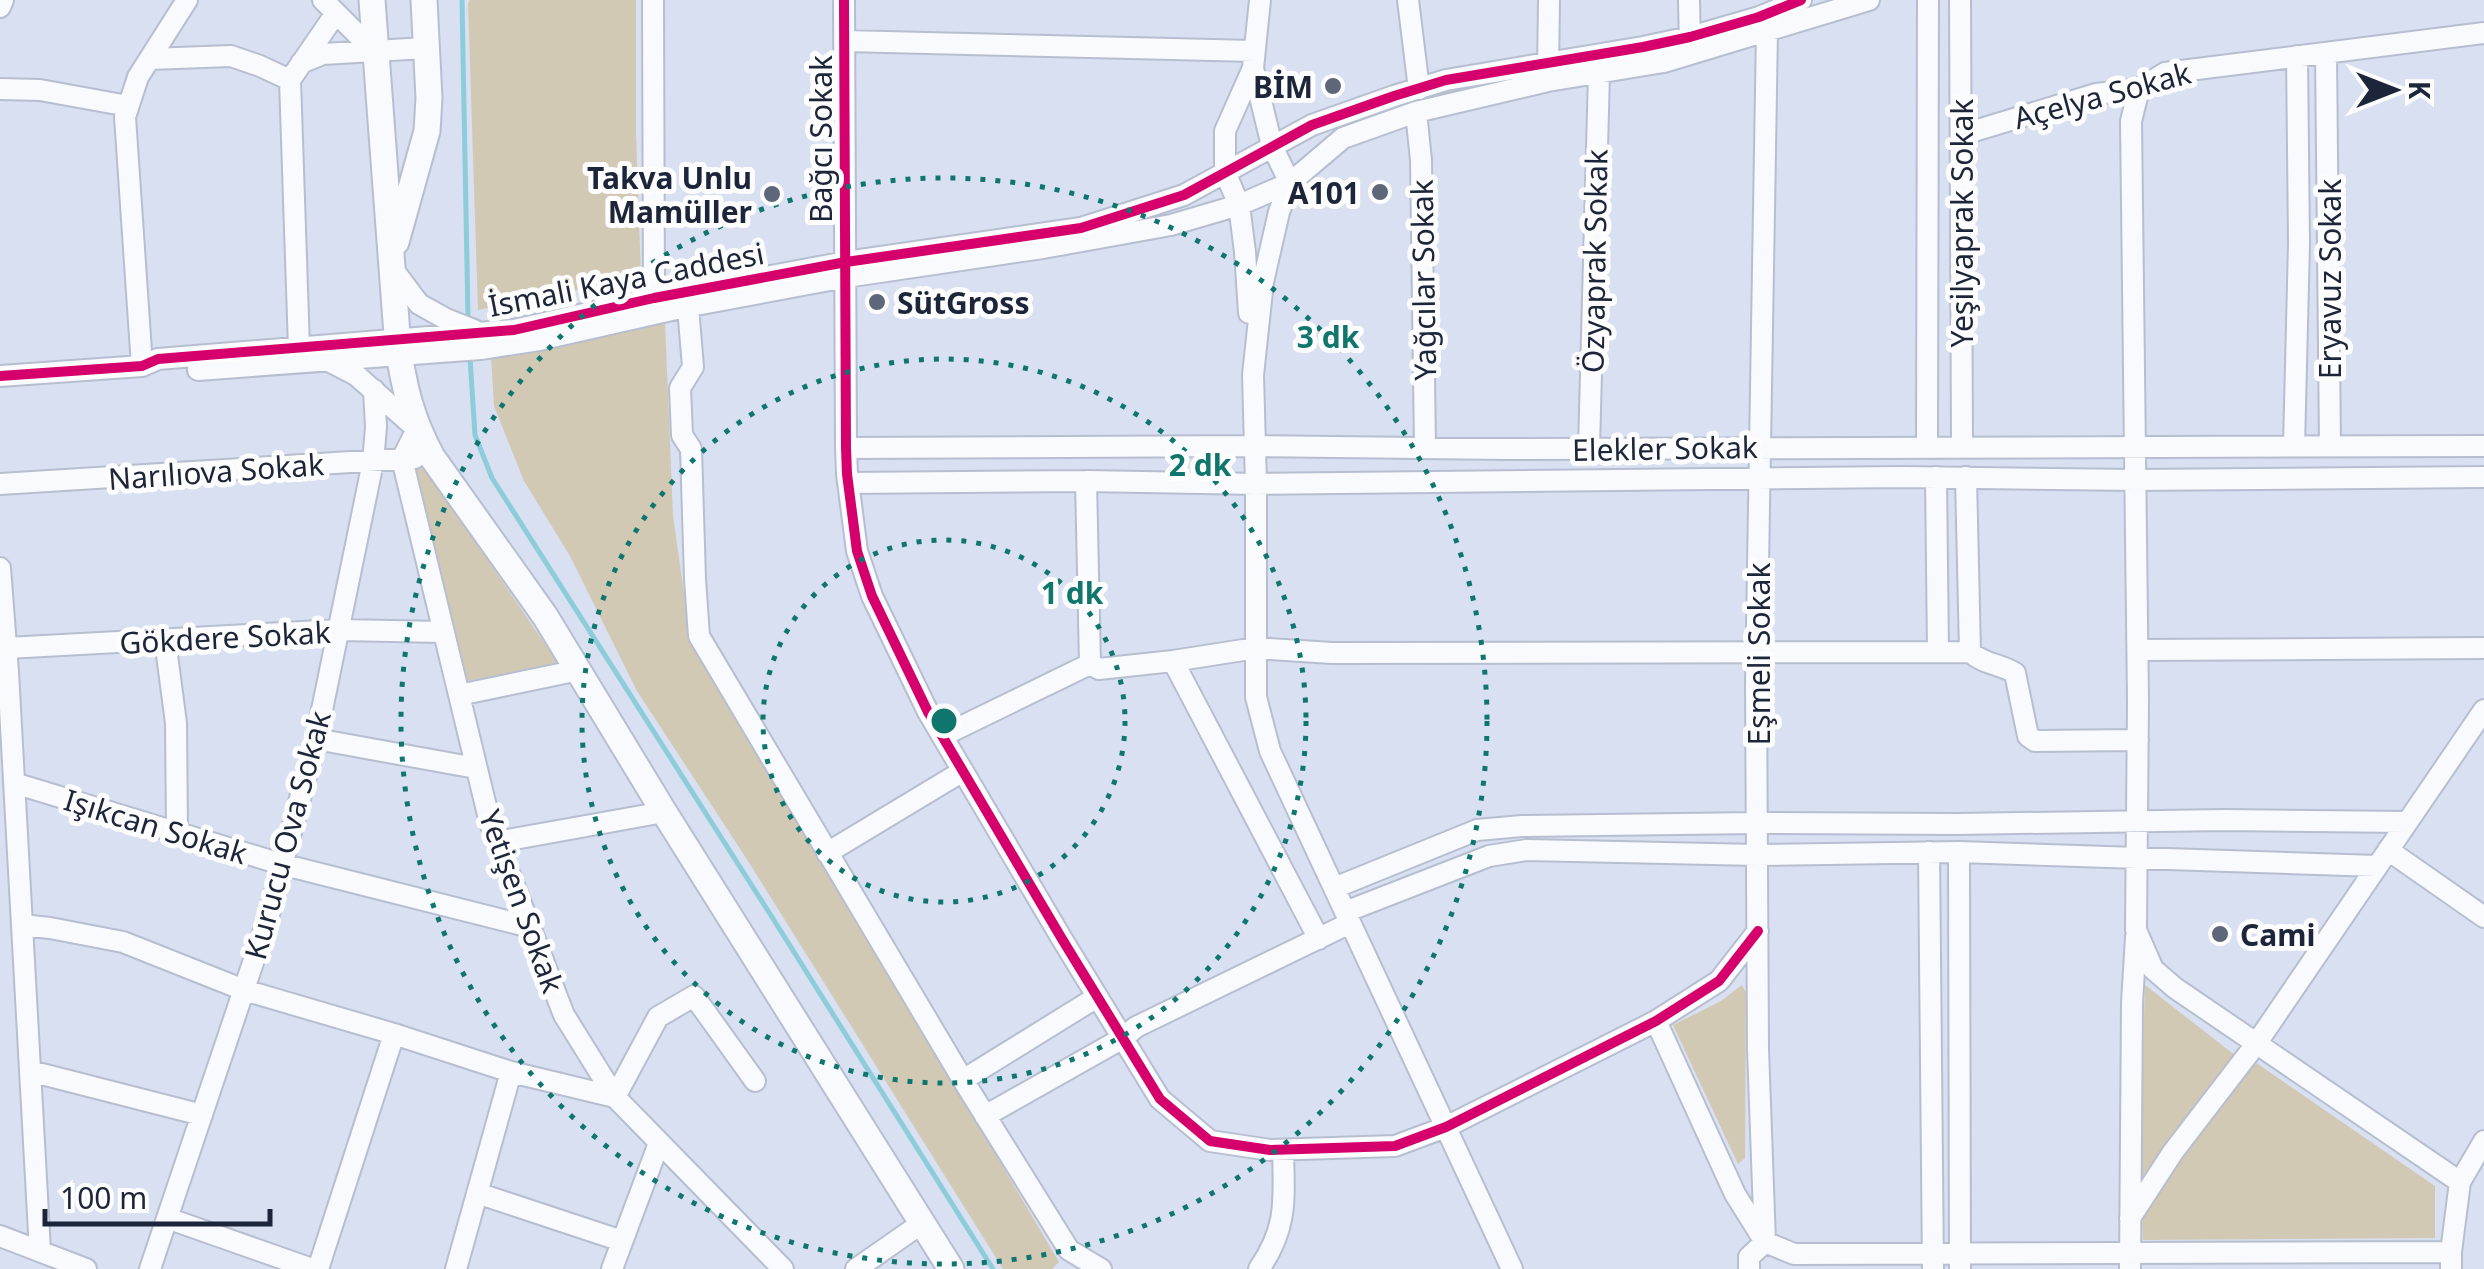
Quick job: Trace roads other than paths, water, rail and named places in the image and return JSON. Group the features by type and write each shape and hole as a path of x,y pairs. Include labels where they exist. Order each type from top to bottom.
{"main road":[{"path":"372,0 398,348 417,429 579,670 951,1269"},
{"path":"391,266 427,131 424,0"}],"street":[{"path":"0,7 4,0"},
{"path":"142,366 124,118 138,78 187,0"},
{"path":"653,0 654,298"},
{"name":"Bağcı Sokak","path":"844,0 846,448 857,551 872,596 928,712 1160,1099 1210,1141 1270,1150 1395,1146 1446,1128 1656,1021 1719,981 1758,931"},
{"path":"1260,0 1254,60 1225,130 1225,172 1239,205 1245,252 1253,375 1256,697 1270,751 1512,1269"},
{"path":"1408,0 1419,88"},
{"path":"1548,0 1548,72 1643,48 1690,46 1801,0"},
{"path":"1689,0 1690,46"},
{"name":"Yeşilyaprak Sokak","path":"1927,446 1928,0"},
{"name":"Yeşilyaprak Sokak","path":"1960,0 1962,446"},
{"name":"İsmali Kaya Caddesi","path":"142,366 158,372 329,361 480,332 514,330 654,298 846,270 1081,228 1184,195 1312,125 1446,80 1548,72 1598,73 1664,62 1690,46 1767,31 1855,2"},
{"path":"299,348 296,72 329,6 374,51"},
{"name":"Eşmeli Sokak","path":"1765,1242 1758,1049 1757,653 1767,31"},
{"name":"Açelya Sokak","path":"1960,135 2096,94 2139,89 2164,73 2484,33"},
{"path":"845,41 1254,60"},
{"path":"150,59 231,56 296,72 324,54 426,48"},
{"name":"Eryavuz Sokak","path":"2326,53 2330,446"},
{"name":"Eryavuz Sokak","path":"2294,446 2299,243 2296,56"},
{"path":"1253,375 1262,282 1278,212 1290,183 1272,146 1254,60"},
{"name":"İsmali Kaya Caddesi","path":"0,376 142,366 158,359 299,348 481,350 846,270 1044,248 1171,225 1239,205 1290,183 1343,138 1548,72"},
{"name":"Özyaprak Sokak","path":"1589,448 1598,73"},
{"path":"0,89 40,90 128,106"},
{"path":"2130,1261 2138,740 2131,121 2139,89"},
{"name":"Yağcılar Sokak","path":"1416,112 1421,160 1425,448"},
{"path":"391,266 419,304 446,320 480,332"},
{"path":"688,307 693,367 680,388 682,434 691,449 699,636 963,1080 1069,1250 1078,1263 1102,1269"},
{"path":"329,361 356,375 417,429 402,459"},
{"name":"Kurucu Ova Sokak","path":"150,1269 268,918 316,738 372,462 374,390"},
{"name":"Elekler Sokak","path":"846,448 2484,446"},
{"name":"Narılıova Sokak","path":"0,484 432,456"},
{"name":"Yetişen Sokak","path":"402,459 490,823 564,1016 615,1097 783,1269"},
{"name":"Elekler Sokak","path":"848,483 2484,476"},
{"path":"1936,477 1938,652"},
{"path":"1966,478 1970,652"},
{"path":"1086,482 1090,664"},
{"path":"0,568 40,1251"},
{"name":"Gökdere Sokak","path":"7,648 339,630 443,632"},
{"path":"165,640 176,722 177,832"},
{"path":"1090,664 1099,669 1256,648 1332,653 1970,652 1979,660 2015,673 2028,736 2035,741 2138,740"},
{"path":"2138,650 2484,648"},
{"path":"1174,661 1319,939"},
{"path":"942,736 1090,664"},
{"path":"459,695 579,670"},
{"path":"2130,1218 2173,1152 2256,1044 2484,710"},
{"path":"316,738 476,768"},
{"path":"827,853 963,771"},
{"name":"Işıkcan Sokak","path":"14,783 281,864 530,928"},
{"path":"497,842 664,812"},
{"path":"1334,888 1478,830 1522,826 2407,822"},
{"path":"985,1116 1123,1038 1136,1026 1319,939 1347,917 1489,856 1527,850 2383,858 2484,917"},
{"path":"1929,852 1933,1261"},
{"path":"1958,852 1959,1261"},
{"path":"22,925 123,942 244,990 510,1072 615,1097 658,1017 694,996 755,1081"},
{"path":"2136,930 2152,969 2175,988 2460,1182"},
{"path":"963,1080 1098,997"},
{"path":"1656,1021 1735,1194 1765,1242 1794,1254 1933,1261 2451,1260 2460,1182 2484,1140"},
{"path":"167,1218 315,1269 394,1034"},
{"path":"30,1071 202,1115"},
{"path":"456,1269 510,1072"},
{"path":"612,1269 659,1143"},
{"path":"1259,1269 1280,1230 1283,1150"},
{"path":"477,1192 622,1240"},
{"path":"856,1269 922,1223"},
{"path":"0,1236 86,1269"},
{"path":"1749,1269 1749,1257 1765,1242"}],"waterway":[{"path":"462,0 468,318"},
{"path":"470,358 475,435 492,478 993,1269"}],"place":[{"name":"BİM","path":"1333,86"},
{"name":"A101","path":"1380,192"},
{"name":"Takva Unlu Mamüller","path":"772,194"},
{"name":"SütGross","path":"877,302"},
{"name":"Cami","path":"2220,934"}]}
